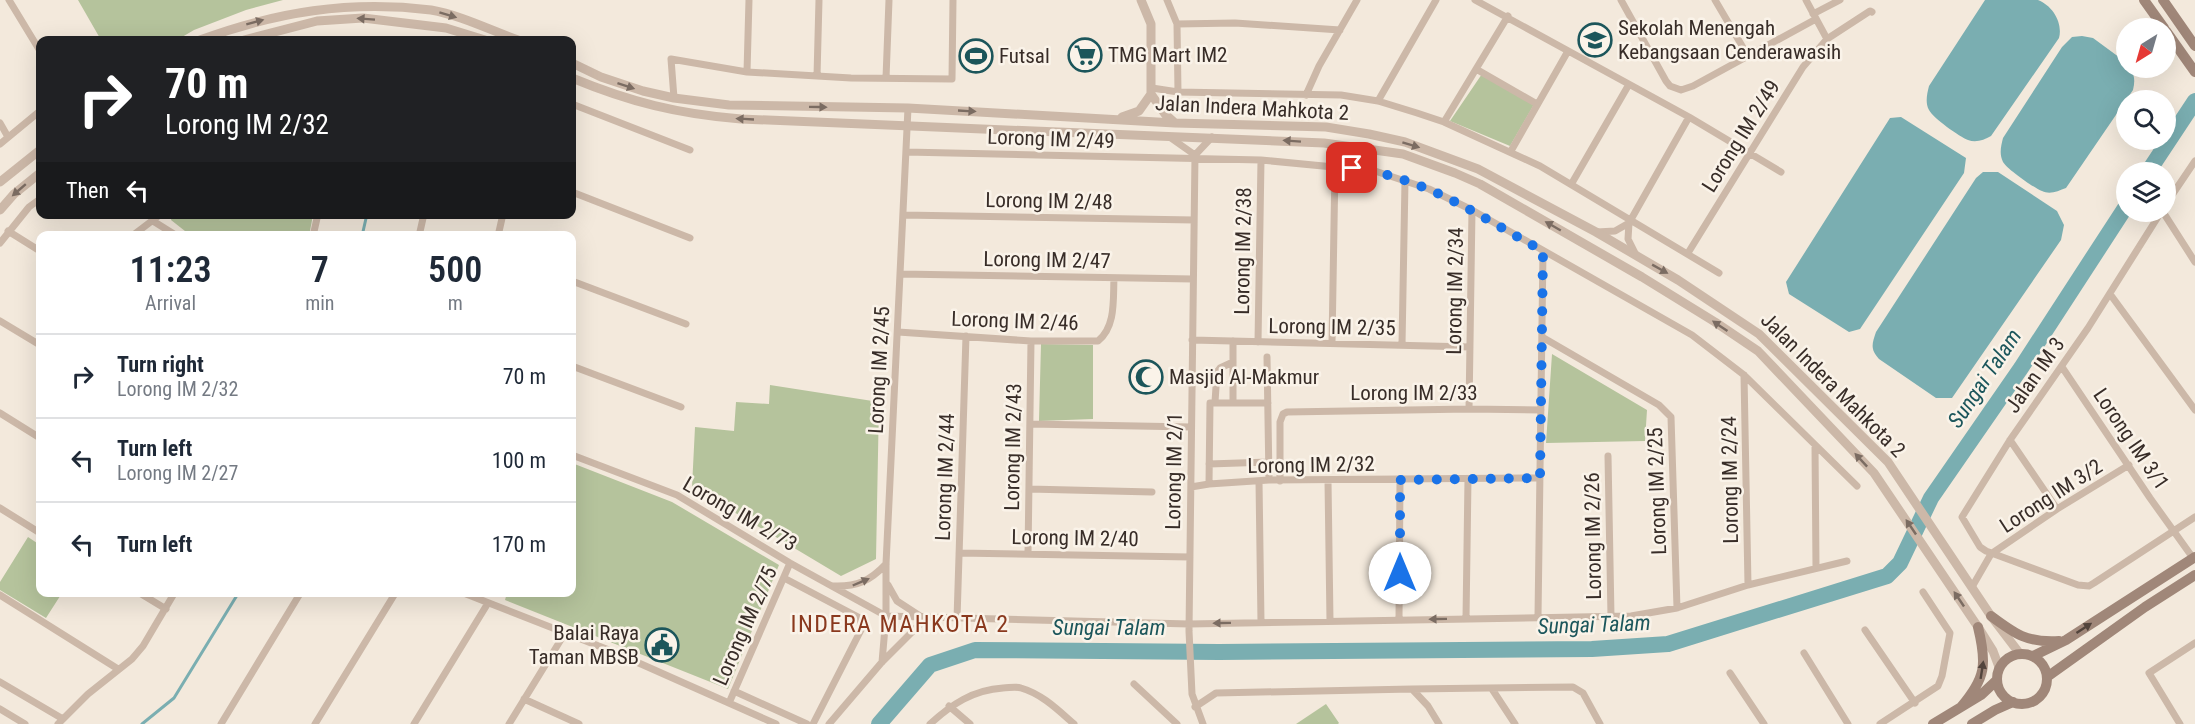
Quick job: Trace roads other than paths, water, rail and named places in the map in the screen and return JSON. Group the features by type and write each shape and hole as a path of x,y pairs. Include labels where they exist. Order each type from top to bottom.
{"main road":[{"path":"2144,0 2157,18"},
{"path":"2163,0 2195,46"},
{"path":"2176,45 2192,68"},
{"path":"1933,724 1981,695 1996,680 1999,667 2004,660 2020,654 2033,656 2066,640 2194,557"},
{"path":"2047,677 2145,607 2195,575"},
{"path":"1991,616 2017,635 2034,641 2066,640"},
{"path":"1961,706 1980,680 1984,662 1978,627"},
{"path":"1972,724 2013,702 2030,703 2037,699 2046,685 2047,677 2045,669 2033,656"},
{"path":"1996,680 2001,694 2013,702"}],"street":[{"path":"9,0 36,44"},
{"path":"747,72 749,0"},
{"path":"818,76 819,0"},
{"path":"886,78 889,0"},
{"path":"674,98 671,59 747,72 952,79 953,0"},
{"path":"1141,0 1151,24 1152,92 1165,114 1176,123"},
{"path":"1167,0 1177,24 1178,92"},
{"path":"1306,95 1319,66 1357,0"},
{"path":"1378,101 1436,0"},
{"path":"1475,0 1689,117 1781,172"},
{"path":"1621,0 1666,81 1675,88 1687,89 1718,74 1840,0"},
{"path":"1716,0 1748,56"},
{"path":"1806,0 1827,39"},
{"path":"213,36 280,16 339,3 366,3 432,10 507,36"},
{"name":"Lorong IM 2/49","path":"1688,253 1803,67 1827,39 1870,11 1872,12"},
{"path":"1444,122 1508,16"},
{"path":"259,36 317,21 363,18 446,28 472,36"},
{"path":"1177,24 1235,23 1340,30"},
{"path":"1511,151 1568,51"},
{"name":"Jalan Indera Mahkota 2","path":"576,65 621,84 674,98 729,105 908,108 1176,123 1326,127 1370,134 1439,154 1478,169 1596,232 1678,280 1760,334 1888,462 1941,538 1991,616 2020,654"},
{"path":"1476,69 1537,104"},
{"name":"Jalan Indera Mahkota 2","path":"576,80 605,92 670,111 702,116 1324,143 1403,154 1455,173 1480,184 1632,271 1715,321 1758,351 1874,474 1978,627 1993,651 1999,667"},
{"path":"1572,183 1629,86"},
{"path":"1152,92 1341,95 1378,101 1444,122 1511,151 1572,183 1719,273"},
{"path":"1117,119 1139,111 1152,92"},
{"path":"576,106 690,150"},
{"name":"Lorong IM 2/45","path":"882,662 886,616 886,564 908,108"},
{"path":"0,144 36,114"},
{"path":"1636,256 1628,239 1631,221 1689,117"},
{"path":"0,123 8,137"},
{"path":"1324,143 1328,135 1326,127"},
{"path":"1168,136 1195,158 1212,137"},
{"name":"Lorong IM 2/49","path":"906,152 1261,160 1375,171 1439,193 1692,335 1744,375 1857,486"},
{"path":"0,182 36,153"},
{"name":"Lorong IM 2/1","path":"1195,158 1189,628 1190,684 1195,707"},
{"name":"Lorong IM 2/38","path":"1258,342 1261,160"},
{"path":"2176,189 2195,161"},
{"path":"1332,344 1335,167"},
{"path":"0,210 14,194 36,176"},
{"path":"1402,345 1404,181"},
{"path":"576,194 690,238"},
{"path":"0,243 29,207 36,202"},
{"name":"Lorong IM 2/34","path":"1469,408 1472,210"},
{"name":"Lorong IM 2/48","path":"903,215 1194,220"},
{"path":"139,231 155,219"},
{"path":"153,221 169,231"},
{"path":"1596,232 1615,231 1631,221"},
{"name":"Jalan IM 3","path":"1991,554 1980,547 1962,517 2156,222"},
{"path":"2169,222 2195,262"},
{"path":"8,231 36,248"},
{"path":"1538,616 1543,251"},
{"name":"Lorong IM 2/47","path":"900,274 1193,279"},
{"name":"Lorong IM 2/46","path":"898,332 1030,341 1098,341 1110,327 1114,278"},
{"path":"576,283 686,324"},
{"path":"2110,294 2195,410"},
{"path":"0,321 36,343"},
{"name":"Lorong IM 2/44","path":"957,619 966,336"},
{"name":"Lorong IM 2/25","path":"1542,337 1659,405 1671,417 1677,608"},
{"name":"Lorong IM 2/35","path":"1192,340 1470,347"},
{"name":"Lorong IM 2/43","path":"1028,554 1030,341"},
{"path":"1233,341 1233,402"},
{"path":"1267,357 1269,480"},
{"path":"1215,402 1217,372 1220,368 1233,362"},
{"name":"Lorong IM 3/1","path":"2062,367 2194,557"},
{"path":"576,368 681,407"},
{"name":"Lorong IM 2/24","path":"1744,375 1748,585"},
{"path":"1209,484 1210,404 1215,402 1268,403"},
{"name":"Lorong IM 2/33","path":"1280,481 1280,422 1283,414 1287,412 1469,408 1541,410"},
{"path":"0,413 36,436"},
{"path":"1029,424 1191,427"},
{"path":"2010,441 2057,509"},
{"path":"1815,445 1816,568"},
{"name":"Lorong IM 2/26","path":"1608,456 1611,616"},
{"name":"Lorong IM 2/73","path":"576,457 677,495 790,563 886,616"},
{"path":"1209,464 1269,462"},
{"name":"Lorong IM 3/2","path":"1991,554 2057,509 2129,465"},
{"name":"Lorong IM 2/32","path":"1191,487 1269,480 1540,478"},
{"path":"1466,619 1468,479"},
{"path":"1400,480 1400,620"},
{"path":"1259,481 1261,622"},
{"path":"1328,481 1330,621"},
{"path":"1029,489 1152,492"},
{"path":"0,508 36,530"},
{"path":"1972,586 1991,554 2040,573 2084,586 2094,583 2195,517"},
{"name":"Lorong IM 2/40","path":"959,553 1190,557"},
{"path":"886,616 1189,628 1261,622 1649,614 1677,608 1748,585 1846,561"},
{"name":"Lorong IM 2/75","path":"729,703 790,563"},
{"path":"831,586 856,586 876,574 886,564"},
{"path":"784,578 860,618 862,628 813,724"},
{"path":"886,582 897,601 925,619"},
{"path":"1880,724 1915,703 1940,682 1950,633 1923,592"},
{"path":"0,596 118,669"},
{"path":"146,597 166,609"},
{"path":"0,682 61,722 88,694 132,659 143,646 172,597"},
{"path":"221,724 298,597"},
{"path":"315,724 393,597"},
{"path":"473,597 614,652 776,724"},
{"path":"414,724 488,603"},
{"path":"828,724 882,662 925,619"},
{"path":"1865,630 1915,703"},
{"path":"509,724 565,633"},
{"path":"2180,724 2149,673 2195,643"},
{"path":"1804,654 1848,724"},
{"path":"1730,673 1764,724"},
{"path":"1134,684 1177,724"},
{"path":"930,724 949,706 985,690 1018,687 1051,704 1074,724"},
{"path":"1203,724 1195,707 1216,693 1573,687 1583,693 1600,724"},
{"path":"1492,688 1515,724"},
{"path":"1412,689 1428,706 1439,724"},
{"path":"734,691 807,724"},
{"path":"524,699 579,724"},
{"path":"949,706 970,724"},
{"path":"0,710 25,724"}],"water":[{"path":"1985,0 2038,0 2048,6 2056,16 2060,32 2059,38 1991,136 1974,141 1959,135 1936,118 1929,110 1927,98 1929,86"},
{"path":"2072,37 2093,38 2116,55 2116,78 2134,78 2133,90 2116,90 2116,115 2066,188 2048,193 2027,182 2005,165 2001,156 2002,141 2062,47"},
{"path":"1901,117 1966,158 1964,173 1860,329 1849,332 1789,294 1786,282 1890,118"},
{"path":"1983,172 1998,172 2057,211 2064,225 2061,240 1952,398 1936,398 1879,359 1874,352 1873,343 1876,332 1976,178"}],"waterway":[{"name":"Sungai Talam","path":"2155,162 2195,101"},
{"path":"363,231 366,219"},
{"name":"Sungai Talam","path":"879,724 930,665 975,650 1219,652 1592,649 1668,644 1887,576 1900,563 1931,498 2021,368 2116,222"},
{"path":"142,724 174,698 236,597"}],"place":[{"name":"Sekolah Menengah Kebangsaan Cenderawasih","path":"1595,40"},
{"name":"TMG Mart IM2","path":"1085,55"},
{"name":"Futsal","path":"976,56"},
{"name":"Masjid Al-Makmur","path":"1146,377"},
{"name":"Balai Raya Taman MBSB","path":"662,645"}],"district":[{"name":"INDERA MAHKOTA 2","path":"900,624"}]}
